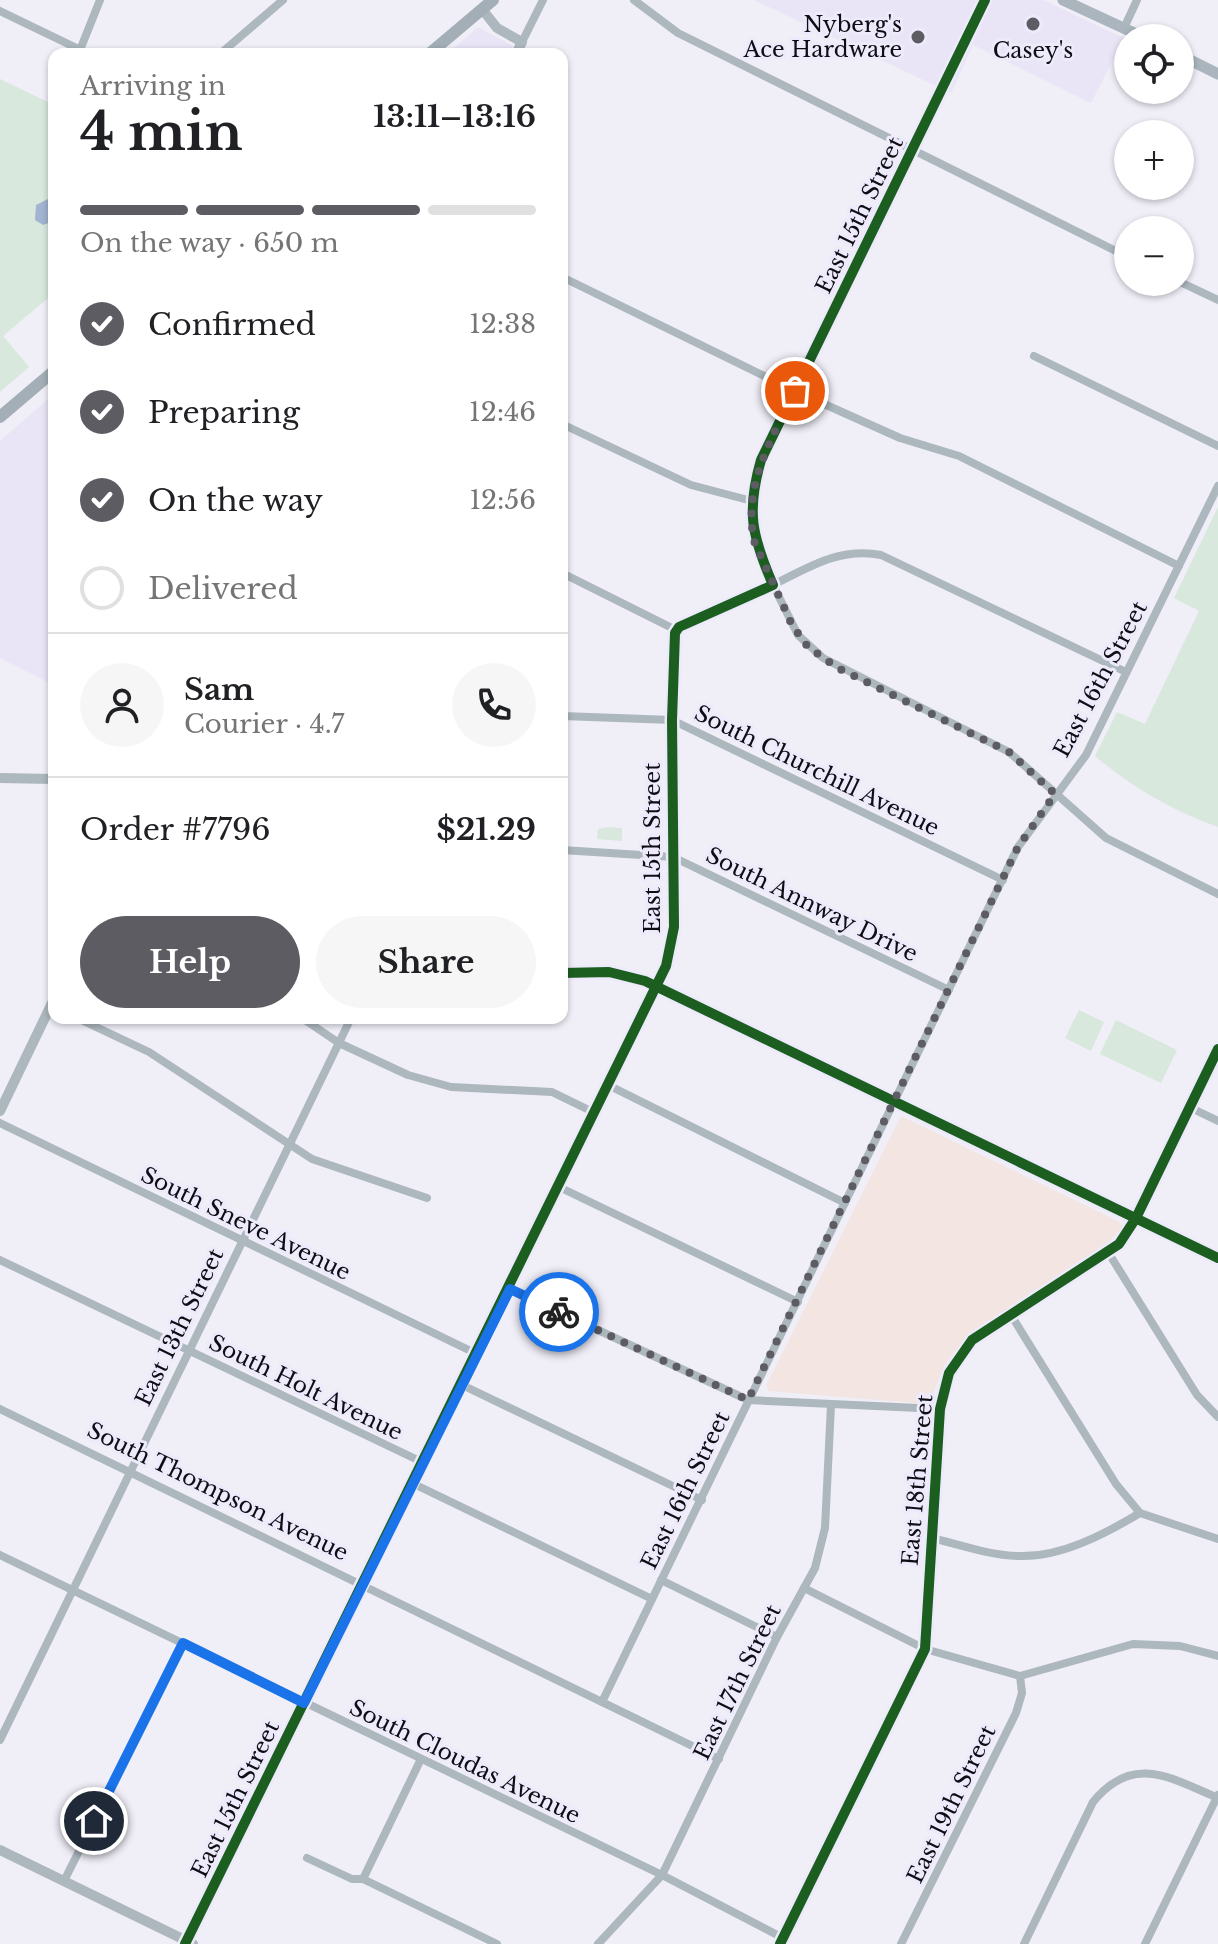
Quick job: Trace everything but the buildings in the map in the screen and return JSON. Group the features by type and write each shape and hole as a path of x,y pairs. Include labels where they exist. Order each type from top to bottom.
{"main road":[{"path":"436,48 493,0"},
{"path":"1063,0 1115,24"},
{"path":"1194,62 1218,74"},
{"path":"0,417 48,376"}],"street":[{"path":"85,48 100,0"},
{"path":"227,48 283,0"},
{"path":"519,48 543,0"},
{"path":"634,0 678,33 1114,250"},
{"name":"East 15th Street","path":"985,0 761,460 752,501 754,541 798,635 823,658 1009,752 1106,838 1218,894"},
{"path":"1126,24 1137,0"},
{"path":"482,9 497,28 522,42"},
{"path":"0,11 76,48"},
{"path":"568,280 795,391 900,438 959,456 1179,566"},
{"path":"1194,289 1218,300"},
{"path":"1034,356 1218,446"},
{"path":"568,427 691,485 752,501"},
{"name":"East 16th Street","path":"602,1702 1003,880 1031,827 1086,755 1218,486"},
{"path":"568,576 676,630 835,555 862,551 881,555 1126,672"},
{"name":"East 15th Street","path":"188,1943 666,966 674,927 672,720 676,630"},
{"name":"South Churchill Avenue","path":"568,716 672,720 1003,880"},
{"path":"0,778 48,779"},
{"name":"South Annway Drive","path":"568,850 673,857 949,990"},
{"path":"568,973 620,973 656,986 1218,1258"},
{"path":"0,1111 48,1014"},
{"path":"89,1024 161,1060 287,1146 337,1170 427,1198"},
{"path":"311,1024 339,1043 408,1075 475,1089 552,1092 595,1113"},
{"name":"East 13th Street","path":"0,1740 348,1024"},
{"name":"East 18th Street","path":"781,1941 925,1649 940,1409 949,1373 962,1350 1108,1252 1125,1236 1218,1049"},
{"path":"608,1085 845,1203"},
{"path":"1189,1107 1218,1121"},
{"name":"South Sneve Avenue","path":"0,1123 477,1354"},
{"path":"559,1187 798,1302"},
{"path":"1108,1252 1197,1395 1218,1417"},
{"name":"South Holt Avenue","path":"0,1260 424,1463"},
{"path":"510,1289 748,1400 940,1409"},
{"path":"1011,1315 1116,1484 1140,1513 1218,1539"},
{"path":"462,1385 702,1500"},
{"name":"East 17th Street","path":"598,1944 662,1875 777,1637 815,1568 825,1528 831,1405"},
{"name":"South Thompson Avenue","path":"0,1409 365,1584 719,1759"},
{"path":"414,1484 652,1599"},
{"path":"932,1538 1028,1557 1048,1554 1110,1530 1140,1513"},
{"name":"South Cloudas Avenue","path":"0,1555 420,1761 662,1875 781,1941"},
{"path":"661,1580 777,1637"},
{"path":"804,1588 925,1649 1020,1676 1133,1644 1180,1646 1218,1656"},
{"path":"64,1881 183,1643"},
{"name":"East 19th Street","path":"901,1944 1016,1713 1022,1693 1020,1676"},
{"path":"363,1879 420,1761"},
{"path":"1024,1944 1093,1802 1111,1784 1151,1772 1218,1797 1145,1944"},
{"path":"0,1850 188,1943"},
{"path":"307,1858 352,1879 363,1879 497,1944"}],"shaded area":[{"path":"754,0 1043,0 1114,33 1114,58 1091,103 973,45 951,93"},
{"path":"478,27 513,46 512,48 454,48"},
{"path":"48,399 48,682 0,658 0,441"},
{"path":"901,1116 1118,1221 1123,1227 1097,1254 963,1342 944,1366 929,1404 769,1391 766,1386"}],"green space":[{"path":"0,79 48,102 48,298 3,336 29,367 0,392"},
{"path":"1218,507 1218,827 1153,797 1095,756 1117,712 1145,724 1199,611 1174,598"},
{"path":"622,828 622,841 597,839 598,829"},
{"path":"1079,1010 1104,1022 1091,1051 1065,1038"},
{"path":"1116,1020 1177,1050 1161,1083 1100,1054"}],"water":[{"path":"48,199 48,223 43,225 35,220 36,205"}],"cycle path":[{"path":"185,1944 666,966 674,927 672,720 675,633 679,627 773,585 760,552 754,524 754,495 761,460 985,0"},
{"path":"568,973 609,972 645,981 1218,1258"},
{"path":"780,1944 925,1649 940,1409 949,1373 972,1340 1119,1244 1136,1218 1218,1049"}],"way so far":[{"path":"559,1312 748,1400 1018,847 1055,794 1009,752 838,668 808,647 798,635 754,541 751,527 754,484 761,460 795,391"}],"place":[{"name":"Casey's","path":"1033,24"},
{"name":"Nyberg's Ace Hardware","path":"918,37"}],"route":[{"path":"94,1821 183,1643 304,1703 510,1289 559,1312"}]}
